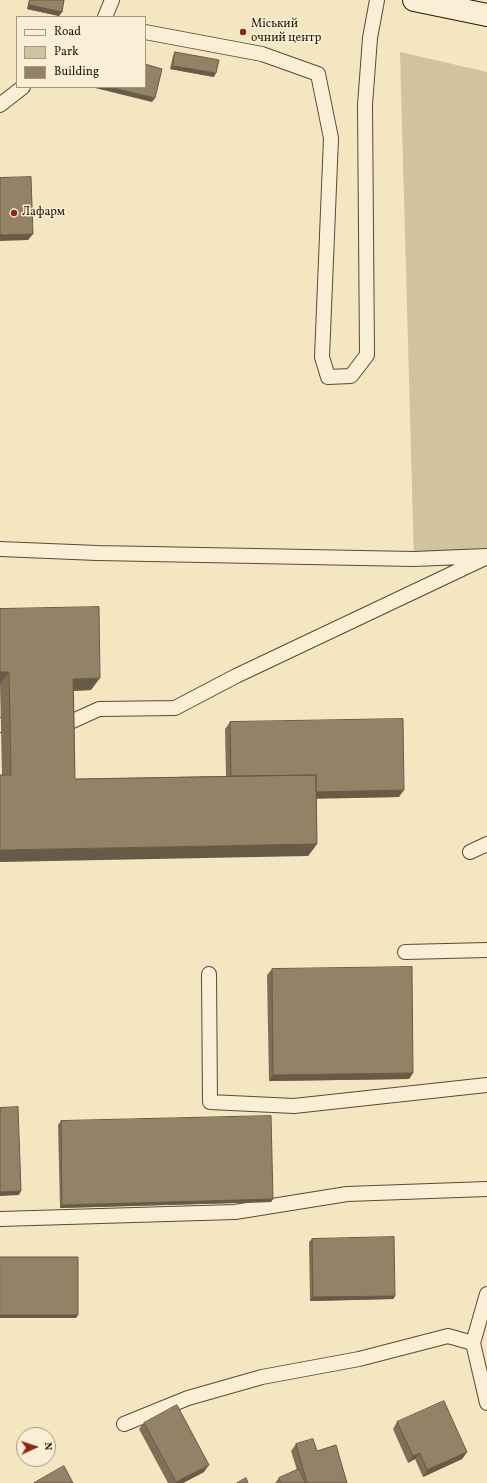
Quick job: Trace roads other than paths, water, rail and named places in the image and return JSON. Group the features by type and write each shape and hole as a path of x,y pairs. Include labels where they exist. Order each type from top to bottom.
{"main road":[{"path":"414,0 487,15"}],"lane":[{"path":"105,16 112,0"},
{"path":"146,32 262,54 318,74 331,138 322,357 328,377 351,376 367,355 365,105 370,38 377,0"},
{"path":"0,105 22,88"},
{"path":"0,549 97,553 414,559 487,556"},
{"path":"66,724 99,709 175,708 236,676 487,556"},
{"path":"470,852 487,844"},
{"path":"405,952 487,950"},
{"path":"209,974 210,1102 294,1106 487,1085"},
{"path":"0,1219 235,1212 347,1194 487,1188"},
{"path":"487,1294 473,1343 487,1403"},
{"path":"124,1424 188,1398 262,1377 359,1359 448,1336 473,1343"}],"place":[{"name":"Міський очний центр","path":"243,32"},
{"name":"Лафарм","path":"14,213"}]}
